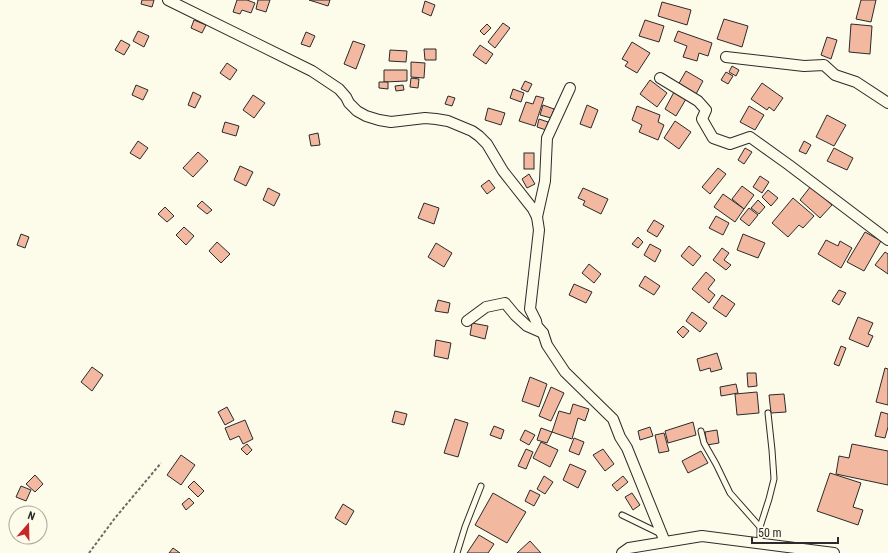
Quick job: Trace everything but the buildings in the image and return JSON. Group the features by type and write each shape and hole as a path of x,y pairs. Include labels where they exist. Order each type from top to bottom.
{"street":[{"path":"168,0 312,71 339,89 349,103 357,111 366,116 391,122 425,118 436,119 448,121 472,131 480,136 487,144 503,171 538,217"},
{"path":"726,57 804,66 824,65 835,75 856,82 888,104"},
{"path":"660,78 698,101 706,110 702,119 713,138 730,144 750,137 888,240"},
{"path":"570,88 547,138 545,181 538,217 539,230 530,309 543,333 547,345 565,372 613,419 620,437 627,448 663,538"},
{"path":"467,321 486,307 505,303 527,326 543,333"},
{"path":"622,553 630,548 663,538 702,536 834,553"}],"lane":[{"path":"760,543 760,527 774,479 768,414"},
{"path":"702,431 704,444 716,464 730,493 760,527"},
{"path":"457,553 465,527 481,486"},
{"path":"622,515 663,538"}],"path":[{"path":"89,553 115,518 161,463"}]}
